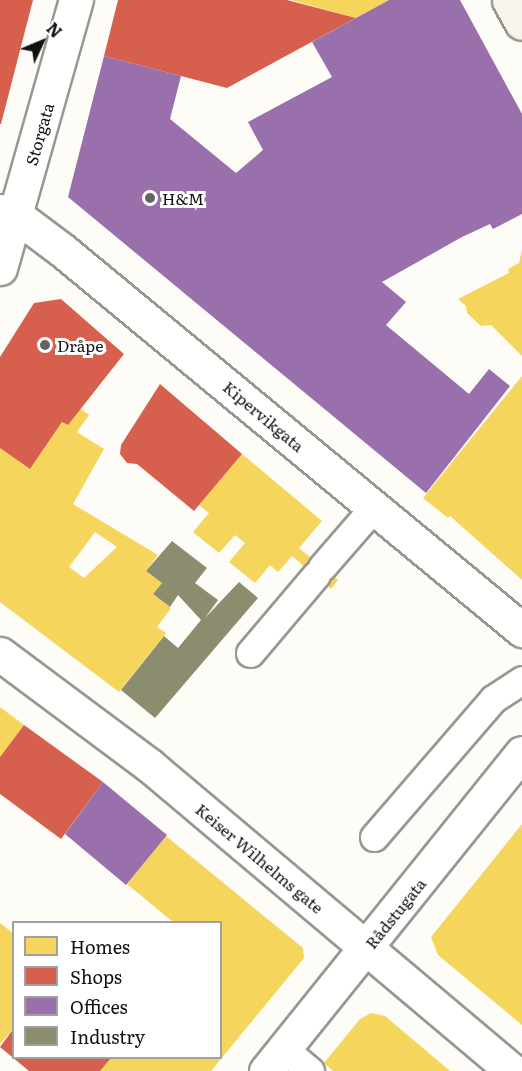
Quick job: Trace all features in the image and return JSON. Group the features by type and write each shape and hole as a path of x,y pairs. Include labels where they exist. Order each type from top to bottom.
{"street":[{"name":"Storgata","path":"0,268 7,213 76,0"},
{"path":"509,0 522,23"},
{"name":"Kipervikgata","path":"7,213 374,507 522,630"},
{"name":"Keiser Wilhelms gate","path":"0,654 149,765 513,1071"},
{"name":"Rådstugata","path":"275,1060 522,753"}],"lane":[{"path":"250,653 374,507"},
{"path":"374,837 492,699 522,680"},
{"path":"275,1060 310,1071"}],"building: Homes":[{"path":"291,0 389,0 356,18"},
{"path":"522,250 522,356 491,325 481,326 467,313 466,306 458,299 509,273 508,269 519,263"},
{"path":"522,376 522,580 450,516 448,518 423,498"},
{"path":"79,408 89,415 77,432 104,449 73,504 158,555 146,571 162,583 153,594 171,608 157,627 166,633 119,692 0,602 0,448 30,469 62,422 68,425","holes":["95,532 117,547 84,578 69,567"]},
{"path":"242,454 322,521 299,548 338,580 331,589 292,556 278,572 270,565 255,583 229,562 245,543 235,535 219,553 193,532 209,513 199,505"},
{"path":"0,707 24,725 0,757"},
{"path":"522,824 522,1025 438,955 431,937"},
{"path":"166,836 303,948 304,958 222,1058 222,921 172,921 127,884"},
{"path":"0,923 12,932 12,1030 0,1044"},
{"path":"371,1013 385,1016 450,1071 333,1071 324,1063 360,1019"},
{"path":"110,1059 221,1059 211,1071 100,1071"}],"building: Shops":[{"path":"0,0 33,0 1,124 0,124"},
{"path":"118,0 287,0 356,18 227,88 104,56"},
{"path":"61,299 124,354 68,425 62,422 30,469 0,448 0,357 34,303"},
{"path":"160,384 242,454 194,511 137,464 127,463 120,454 121,445"},
{"path":"24,725 103,782 61,839 0,794 0,757"},
{"path":"12,1031 12,1057 0,1047"},
{"path":"14,1059 110,1059 100,1071 29,1071"}],"building: Offices":[{"path":"389,0 460,0 522,114 522,214 493,229 490,224 462,237 382,282 406,302 386,325 469,394 489,369 510,386 426,493 68,197 104,56 181,76 170,119 236,173 263,150 248,122 332,77 312,42"},
{"path":"103,782 167,835 126,885 65,834"}],"building: Industry":[{"path":"172,541 207,568 195,583 218,600 205,618 239,582 258,598 155,718 121,690 164,636 178,648 201,620 178,595 170,607 153,594 162,583 146,571"}],"place":[{"name":"H&M","path":"150,198"},
{"name":"Dråpe","path":"45,345"}]}
